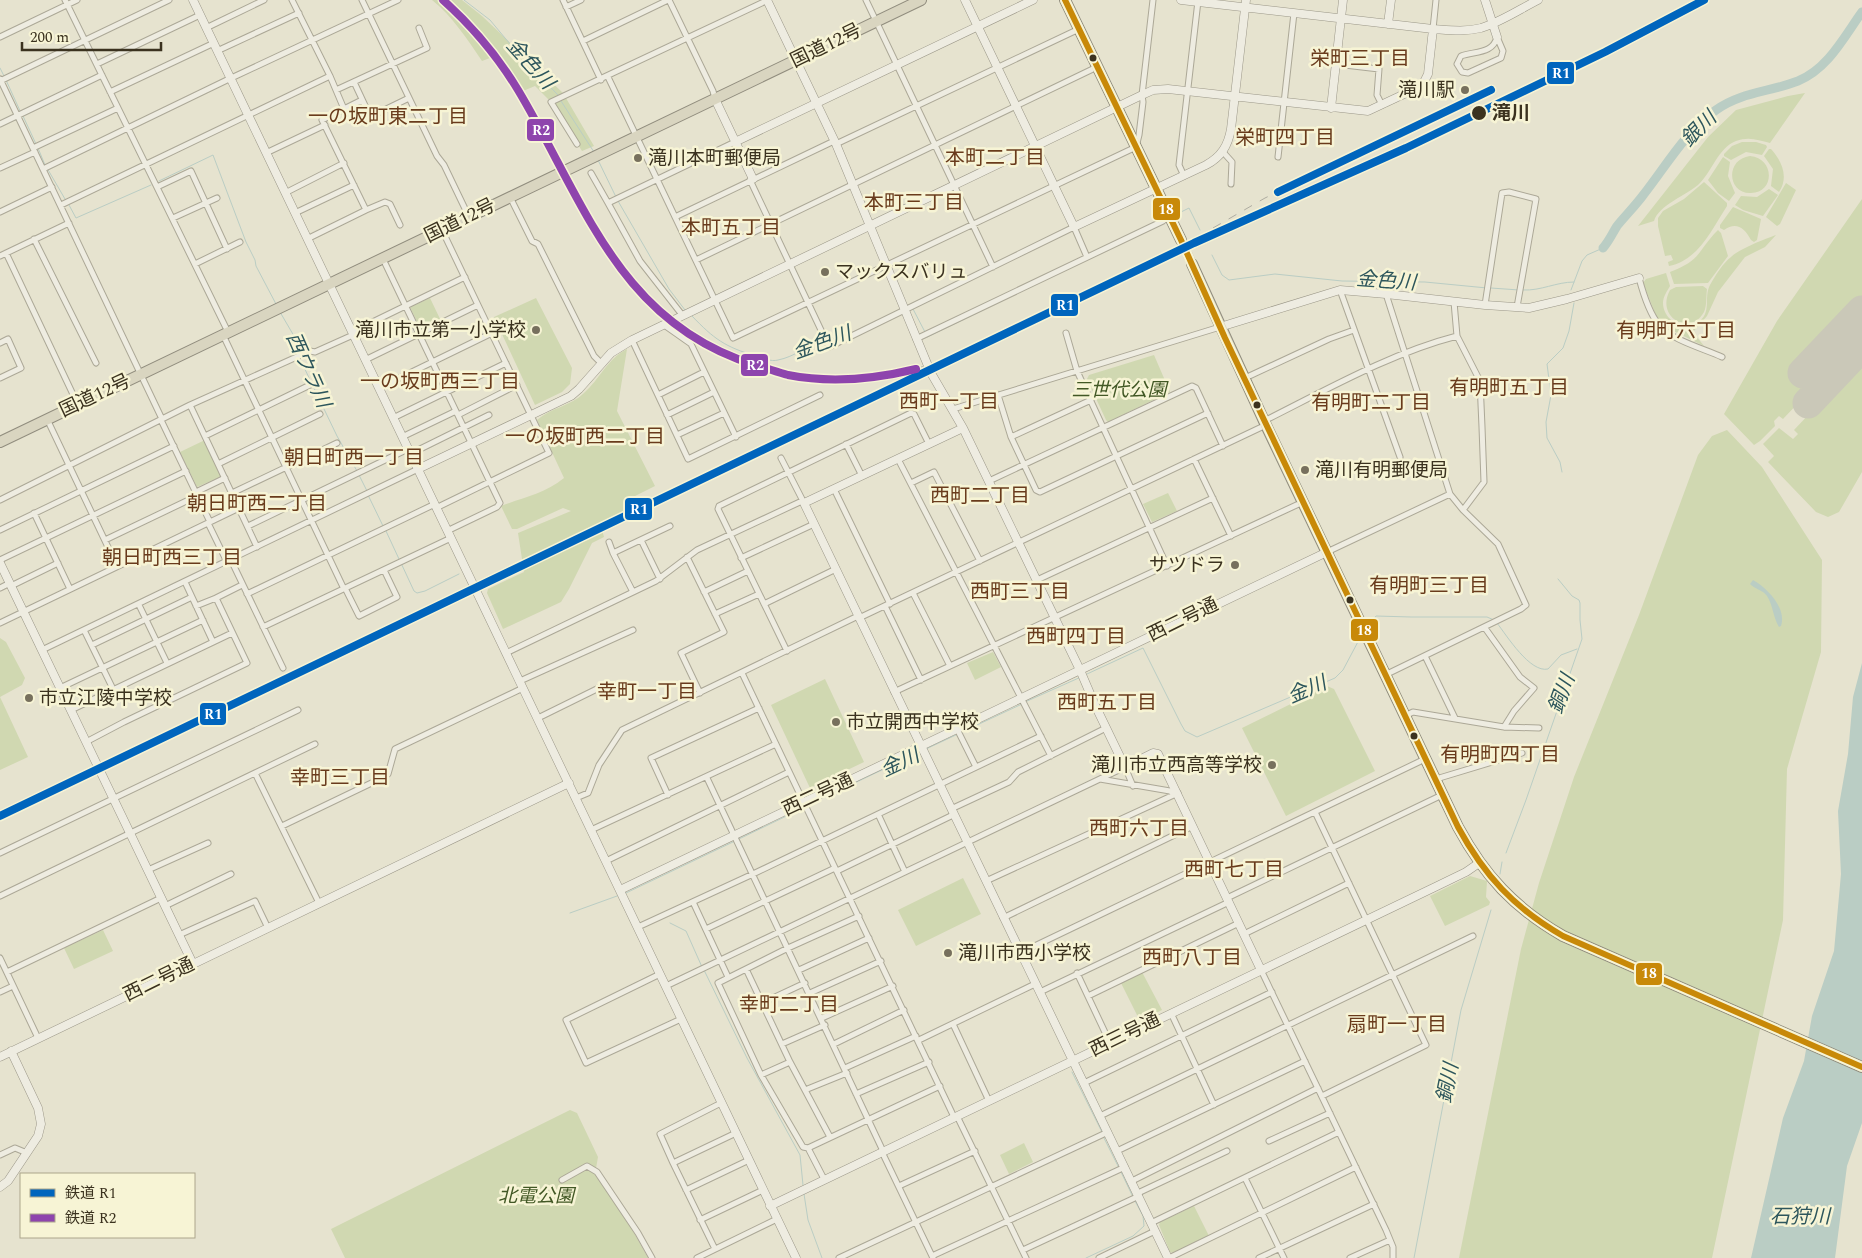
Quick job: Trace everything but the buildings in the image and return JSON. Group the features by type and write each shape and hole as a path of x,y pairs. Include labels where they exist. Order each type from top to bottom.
{"highway":[{"name":"国道12号","path":"0,442 921,0"},
{"path":"1066,0 1181,240"},
{"path":"1192,264 1265,423 1442,795 1479,863 1495,883 1533,918 1562,936 1862,1067"}],"street":[{"path":"0,37 66,2 77,0"},
{"path":"169,0 0,80 141,374 209,522 283,668"},
{"path":"193,0 796,1258"},
{"path":"206,28 262,0"},
{"path":"292,0 344,108"},
{"path":"362,0 469,216"},
{"path":"43,169 230,78 398,0"},
{"path":"563,0 601,80"},
{"path":"566,7 581,0"},
{"path":"583,41 669,0 713,91 770,224 829,347 1212,162 1223,152 1230,137 1246,4"},
{"path":"577,144 552,102 767,0 835,142 916,339 938,387 953,409 989,481 1055,617 1133,786"},
{"path":"866,0 993,267"},
{"path":"965,0 1055,186 1087,257"},
{"path":"608,203 1033,0"},
{"path":"608,77 733,338 1136,147 1139,135 1153,0"},
{"path":"1180,0 1246,4 1294,13 1433,29 1461,30 1480,28 1492,24 1528,2 1538,0"},
{"path":"1330,108 1343,0"},
{"path":"1388,24 1391,0"},
{"path":"42,650 571,396 611,352 632,340 1142,95 1160,89 1188,91 1365,112 1382,105 1415,89 1425,80 1429,68 1436,0"},
{"path":"1485,0 1503,51 1501,58 1468,73 1462,72 1457,64 1461,56 1488,50 1499,41"},
{"path":"1184,176 1179,165 1198,1"},
{"path":"66,2 195,264 226,333 244,380 327,555 359,616 397,598 384,570"},
{"path":"110,92 299,13"},
{"path":"1278,157 1294,13"},
{"path":"97,64 200,15"},
{"path":"336,90 427,48 419,28"},
{"path":"675,217 1079,28"},
{"path":"1336,64 1379,69 1377,95 1382,105"},
{"path":"696,260 1098,66"},
{"path":"0,124 102,75"},
{"path":"61,205 330,76"},
{"path":"354,82 369,114 372,116 409,98"},
{"path":"362,100 322,120 366,210"},
{"path":"0,168 118,108"},
{"path":"266,153 325,125"},
{"path":"1223,152 1232,162 1231,184"},
{"path":"285,193 344,163"},
{"path":"157,187 191,171 227,249"},
{"path":"591,173 640,261 683,316"},
{"path":"295,213 354,185"},
{"path":"0,212 52,187"},
{"path":"1486,305 1502,193 1509,192 1536,200 1517,307"},
{"path":"510,197 532,241 538,244 594,356 601,364"},
{"path":"173,218 217,198"},
{"path":"308,239 385,202 390,204 400,224"},
{"path":"916,339 1163,221"},
{"path":"0,256 69,223"},
{"path":"247,594 549,453 442,229"},
{"path":"34,240 96,363"},
{"path":"195,264 240,242"},
{"path":"6,253 78,404"},
{"path":"263,628 384,570 500,503 383,258"},
{"path":"0,500 190,405 310,350 315,352 466,278"},
{"path":"953,409 1340,290 1486,305 1535,307 1639,278 1655,318 1663,329 1722,358"},
{"path":"1340,290 1400,457"},
{"path":"1385,675 1485,628 1526,605 1498,544 1463,510 1450,494 1386,294"},
{"path":"1454,302 1457,336 1480,381 1484,472 1482,486 1463,510"},
{"path":"365,360 478,304"},
{"path":"664,325 691,344 736,436"},
{"path":"1244,378 1354,330"},
{"path":"379,388 492,333"},
{"path":"1066,333 1077,371 1168,566"},
{"path":"576,798 588,793 599,765 622,730 1223,446 1369,369 1404,354 1457,336"},
{"path":"0,343 8,339 21,368 0,378"},
{"path":"632,340 688,460 820,395"},
{"path":"393,418 506,363"},
{"path":"658,395 704,372"},
{"path":"205,436 310,385"},
{"path":"402,436 517,386"},
{"path":"989,481 1192,386 1196,388 1223,446"},
{"path":"667,415 714,392"},
{"path":"998,395 1011,438 1036,490 1040,492 1208,413"},
{"path":"1011,438 1091,400"},
{"path":"190,405 257,547"},
{"path":"676,435 724,413"},
{"path":"787,651 730,535 718,509 719,506 911,413 914,414 929,444"},
{"path":"218,464 320,414"},
{"path":"248,526 409,451 464,429 489,415"},
{"path":"47,419 117,566"},
{"path":"506,653 660,579 697,550 834,489 963,428"},
{"path":"232,493 337,443"},
{"path":"846,444 862,476"},
{"path":"0,530 174,446"},
{"path":"782,458 920,747 1169,1258 1356,1167"},
{"path":"898,459 1052,756"},
{"path":"1194,459 1231,536"},
{"path":"186,471 46,538 1,565 193,964"},
{"path":"911,483 934,472 980,561"},
{"path":"105,540 225,478"},
{"path":"834,489 921,680"},
{"name":"西二号通","path":"620,890 1450,494"},
{"path":"1037,580 1213,498"},
{"path":"894,692 1303,502"},
{"path":"0,623 239,508"},
{"path":"34,513 70,589"},
{"path":"741,558 814,524"},
{"path":"614,553 670,526"},
{"path":"640,540 660,579"},
{"path":"608,542 633,592"},
{"path":"687,558 724,632 681,653 700,693"},
{"path":"0,588 11,585 58,563"},
{"path":"764,604 836,569"},
{"path":"704,592 748,571"},
{"path":"185,582 213,642"},
{"path":"196,606 242,585"},
{"path":"913,593 950,666"},
{"path":"715,614 759,594"},
{"path":"92,645 192,597"},
{"path":"86,742 247,662 216,598"},
{"path":"139,604 167,663"},
{"path":"60,688 203,620"},
{"path":"1485,628 1520,677 1534,688 1514,711 1504,727"},
{"path":"84,630 113,690"},
{"path":"282,826 384,777 388,774 395,749 521,684 633,630"},
{"path":"71,710 232,633"},
{"path":"1425,656 1455,718"},
{"path":"742,672 940,1086 975,1151 1024,1254"},
{"path":"538,718 607,684"},
{"path":"668,795 651,758 758,708"},
{"path":"0,853 298,710"},
{"path":"1405,716 1413,712 1504,727 1539,728"},
{"path":"706,929 766,900 892,845 1009,782 1018,772 1106,728"},
{"path":"957,729 976,767"},
{"path":"638,927 1041,736"},
{"path":"0,896 315,744"},
{"path":"592,830 707,778 776,744"},
{"path":"666,986 1153,753 1158,754 1374,1204 1390,1240 1394,1258"},
{"path":"1435,780 1522,753"},
{"path":"1020,953 1425,759"},
{"path":"606,861 789,772"},
{"path":"255,773 319,903"},
{"path":"707,778 822,1018 882,1152 933,1257 1125,1167"},
{"path":"1100,779 1170,791 1176,794"},
{"name":"西二号通","path":"0,1057 569,783"},
{"path":"986,881 1176,794"},
{"path":"1040,992 1332,847 1442,795"},
{"path":"1315,812 1394,974 1426,1045 1322,1096"},
{"path":"878,814 905,872"},
{"path":"1003,918 1193,826"},
{"path":"148,870 208,842"},
{"name":"西三号通","path":"770,1206 1466,872 1479,863"},
{"path":"165,906 230,874"},
{"path":"1244,934 1349,883"},
{"path":"7,972 161,898"},
{"path":"179,935 255,901 268,928"},
{"path":"693,902 728,977"},
{"path":"859,916 788,948 718,983 761,1075 803,1147 808,1148 940,1086"},
{"path":"1088,996 1239,923"},
{"path":"1100,1116 1473,936"},
{"path":"799,970 869,938"},
{"path":"0,958 38,1038"},
{"path":"810,993 880,961"},
{"path":"746,969 790,1062 830,1137"},
{"path":"660,974 566,1020 586,1063 681,1019"},
{"path":"1077,974 1110,1043"},
{"path":"762,1002 805,983"},
{"path":"805,1090 846,1070 953,1024 1036,984"},
{"path":"0,992 13,986"},
{"path":"822,1018 893,986"},
{"path":"1084,1083 1272,992"},
{"path":"834,1044 904,1010"},
{"path":"1171,1013 1214,1105"},
{"path":"953,1024 989,1100"},
{"path":"782,1044 825,1025"},
{"path":"0,1187 8,1181 38,1136 41,1118 11,1052"},
{"path":"1118,1151 1305,1061"},
{"path":"761,1075 790,1062"},
{"path":"856,1094 929,1062"},
{"path":"1132,1182 1318,1088"},
{"path":"715,1249 660,1134 721,1102"},
{"path":"1269,1141 1330,1113"},
{"path":"840,1258 1108,1132"},
{"path":"1151,1223 1339,1132"},
{"path":"673,1163 736,1133"},
{"path":"0,1155 15,1148 27,1153"},
{"path":"808,1148 824,1179"},
{"path":"899,1186 975,1151"},
{"path":"1019,1258 1138,1195 1227,1151"},
{"path":"686,1190 749,1160"},
{"path":"562,1180 587,1166 597,1172 652,1258"},
{"path":"1245,1178 1284,1258"},
{"path":"700,1220 763,1190"},
{"path":"1259,1258 1374,1204"},
{"path":"697,1258 777,1219"},
{"path":"1099,1258 1155,1231"},
{"path":"1350,1258 1390,1240"}],"green space":[{"path":"432,0 462,0 482,16 563,93 594,146 582,151 551,102 535,86 523,91 498,55 482,61 453,21"},
{"path":"1805,93 1770,143 1745,139 1730,144 1724,149 1698,185 1667,205 1661,210 1654,221 1638,226 1708,137 1736,110"},
{"path":"1742,142 1756,142 1767,147 1762,155 1746,152 1731,160 1724,156 1732,146"},
{"path":"1769,149 1775,154 1783,169 1784,181 1779,192 1771,186 1773,169 1764,156"},
{"path":"1750,156 1758,158 1764,163 1769,175 1768,182 1764,188 1751,193 1743,192 1737,188 1732,176 1736,163 1742,158"},
{"path":"1723,157 1730,162 1728,176 1735,193 1729,201 1718,193 1708,180"},
{"path":"1704,182 1727,203 1727,206 1710,234 1697,250 1679,263 1669,266 1668,262 1673,260 1671,255 1665,256 1658,218 1663,211 1684,199"},
{"path":"1786,183 1796,190 1780,224 1777,226 1766,217"},
{"path":"1769,189 1778,195 1763,216 1743,210 1735,205 1741,196 1757,197"},
{"path":"1862,199 1862,336 1783,419 1779,416 1774,421 1775,426 1754,445 1724,414 1777,321"},
{"path":"1733,207 1761,219 1757,240 1754,242 1740,227 1732,226 1724,230 1720,228 1720,225"},
{"path":"1718,230 1721,233 1728,256 1708,283 1674,284 1670,272 1694,259"},
{"path":"1776,235 1765,247 1745,257 1718,292 1707,316 1693,332 1704,346 1665,327 1657,318 1643,283 1646,279 1666,273 1670,286 1663,301 1666,314 1680,325 1685,326 1697,323 1705,315 1710,285 1725,263 1735,254 1752,244"},
{"path":"1703,286 1707,289 1706,307 1698,319 1691,323 1683,323 1670,315 1667,308 1667,300 1670,290 1676,287"},
{"path":"430,298 441,321 421,330 410,307"},
{"path":"536,298 572,368 570,384 562,392 535,405 494,317"},
{"path":"1862,339 1862,355 1808,412 1801,412 1800,404"},
{"path":"627,349 617,411 655,486 635,496 637,500 623,513 601,526 604,537 592,543 561,602 503,629 487,593 488,589 524,572 518,533 571,511 563,508 517,529 512,529 501,506 541,492 564,478 537,420 579,397 590,388 614,358"},
{"name":"三世代公園","path":"1154,355 1170,392 1108,422 1087,379 1089,375"},
{"path":"1862,358 1862,472 1839,512 1828,517 1816,512 1768,462 1774,456 1763,444 1779,428 1793,439 1798,434 1794,430"},
{"path":"1727,430 1762,467 1822,560 1821,652 1787,769 1783,920 1712,1258 1459,1258 1521,949 1539,883 1574,777 1639,615 1698,455 1712,436"},
{"path":"205,440 222,476 197,487 180,452"},
{"path":"1168,493 1177,511 1152,522 1143,504"},
{"path":"0,638 6,642 25,678 22,685 0,697"},
{"path":"993,652 1001,667 975,680 967,663"},
{"path":"825,679 864,762 810,788 771,705"},
{"path":"1327,686 1334,689 1375,771 1286,816 1242,728"},
{"path":"0,697 28,757 0,770"},
{"path":"1470,876 1487,881 1486,897 1490,902 1489,905 1445,926 1430,896"},
{"path":"963,878 981,914 916,946 898,910"},
{"path":"103,930 113,951 74,969 64,948"},
{"path":"1142,972 1162,1010 1140,1021 1121,983"},
{"name":"北電公園","path":"570,1110 577,1113 598,1157 595,1174 633,1231 648,1258 345,1258 331,1229"},
{"path":"1024,1143 1033,1162 1009,1174 1000,1155"},
{"path":"1194,1206 1209,1236 1173,1253 1170,1252 1159,1225 1160,1222"}],"water":[{"path":"1753,580 1770,593 1774,599 1781,612 1781,626 1779,627 1777,623 1767,596 1750,584"},
{"name":"石狩川","path":"1862,663 1862,1123 1847,1166 1835,1258 1751,1258 1783,1118 1804,1061 1812,1016 1834,951 1841,874 1838,811 1848,754 1853,697"}],"waterway":[{"name":"金色川","path":"464,0 490,20 520,56 558,95"},
{"name":"銀川","path":"1603,248 1617,226 1641,198 1677,149 1705,118 1735,99 1787,85 1809,76 1835,51 1862,12"},
{"name":"西ウラ川","path":"0,68 4,76"},
{"name":"西ウラ川","path":"6,80 21,113"},
{"name":"金色川","path":"561,101 594,152"},
{"name":"西ウラ川","path":"23,116 36,144"},
{"name":"西ウラ川","path":"38,148 45,165"},
{"name":"西ウラ川","path":"159,181 213,155 256,266 276,304"},
{"name":"金色川","path":"598,160 616,197"},
{"name":"西ウラ川","path":"47,168 65,199"},
{"name":"西ウラ川","path":"69,205 76,218 151,185"},
{"name":"金色川","path":"618,201 669,289 685,310"},
{"name":"金色川","path":"1175,215 1189,208 1200,230"},
{"name":"銀川","path":"1571,290 1582,261 1587,255 1603,248"},
{"name":"金色川","path":"1212,255 1222,275 1229,280 1275,274 1342,281 1425,282 1487,288"},
{"name":"金色川","path":"1523,290 1574,282"},
{"name":"金色川","path":"1491,288 1519,290"},
{"name":"銀川","path":"1562,472 1560,462 1547,438 1546,422 1551,395 1547,364 1563,348 1569,331 1574,303"},
{"name":"金色川","path":"913,309 925,332"},
{"name":"金色川","path":"927,336 983,310"},
{"name":"西ウラ川","path":"280,312 301,348 301,352"},
{"name":"金色川","path":"692,316 707,331 728,345 745,353 770,360 778,360 790,356 824,340"},
{"name":"金色川","path":"828,338 832,337 836,341"},
{"name":"西ウラ川","path":"300,359 337,436 357,471"},
{"name":"西ウラ川","path":"359,475 367,491"},
{"name":"西ウラ川","path":"368,495 384,528"},
{"name":"西ウラ川","path":"386,531 399,559"},
{"name":"西ウラ川","path":"401,563 414,591 417,593 459,574"},
{"name":"銅川","path":"1506,853 1582,639 1579,600 1572,596 1558,579"},
{"name":"金川","path":"1371,629 1372,621 1376,616 1487,617 1494,620"},
{"name":"金川","path":"1497,623 1527,660 1541,669 1548,669 1561,655 1577,649"},
{"name":"金川","path":"1087,674 1143,648 1185,731 1197,737 1335,678 1343,670 1360,638"},
{"name":"金川","path":"1025,702 1081,677"},
{"name":"金川","path":"962,732 1022,704"},
{"name":"金川","path":"926,749 958,734"},
{"name":"金川","path":"808,805 920,752"},
{"name":"金川","path":"739,839 805,807"},
{"name":"金川","path":"626,893 735,841"},
{"name":"銅川","path":"1500,874 1502,862"},
{"name":"金川","path":"570,913 617,896"},
{"name":"銅川","path":"1414,1258 1461,1010 1491,910"},
{"path":"670,923 686,931 702,967"},
{"path":"704,970 747,1058 800,1155 803,1185"},
{"path":"1072,1072 1102,1132"},
{"path":"1103,1136 1119,1168"},
{"path":"1121,1172 1133,1197"},
{"path":"804,1194 808,1220 822,1258"},
{"path":"1086,1258 1133,1236 1144,1226 1143,1216 1135,1201"}],"runway":[{"path":"1803,373 1862,311"},
{"path":"1808,403 1862,346"}],"tunnel":[{"path":"1181,240 1192,264"}],"railway":[{"path":"443,0 462,18 494,56 521,97 558,163"},
{"path":"482,585 1194,243 1406,148 1605,52 1704,0"},
{"path":"1213,228 1265,198 1491,90"},
{"path":"568,181 589,222 607,251 635,287 660,311 687,332 716,349 747,363 780,372 814,377 848,378 878,376 908,371 927,365"},
{"path":"0,816 468,592"}],"rail line":[{"name":"R2","path":"443,0 474,31 502,66 518,90 586,214 610,253 637,289 669,320 708,346 755,365 788,375 820,379 852,379 916,369"},
{"name":"R1","path":"0,816 1194,243 1406,148 1605,52 1704,0"},
{"name":"R1","path":"1278,192 1491,90"}],"transit line":[{"name":"18","path":"1065,0 1181,240 1225,338 1458,827 1478,860 1515,902 1563,936 1862,1067"}],"place":[{"name":"滝川駅","path":"1465,90"},
{"name":"滝川","path":"1479,113"},
{"name":"滝川本町郵便局","path":"638,158"},
{"name":"マックスバリュ","path":"825,272"},
{"name":"滝川市立第一小学校","path":"536,330"},
{"name":"滝川有明郵便局","path":"1305,470"},
{"name":"サツドラ","path":"1235,565"},
{"name":"市立江陵中学校","path":"29,698"},
{"name":"市立開西中学校","path":"836,722"},
{"name":"滝川市立西高等学校","path":"1272,765"},
{"name":"滝川市西小学校","path":"948,953"}],"district":[{"name":"栄町三丁目","path":"1360,59"},
{"name":"一の坂町東二丁目","path":"388,117"},
{"name":"栄町四丁目","path":"1285,138"},
{"name":"本町二丁目","path":"995,158"},
{"name":"本町三丁目","path":"914,203"},
{"name":"本町五丁目","path":"731,228"},
{"name":"有明町六丁目","path":"1676,331"},
{"name":"一の坂町西三丁目","path":"440,382"},
{"name":"有明町五丁目","path":"1509,388"},
{"name":"西町一丁目","path":"949,402"},
{"name":"有明町二丁目","path":"1371,403"},
{"name":"一の坂町西二丁目","path":"585,437"},
{"name":"朝日町西一丁目","path":"354,458"},
{"name":"西町二丁目","path":"980,496"},
{"name":"朝日町西二丁目","path":"257,504"},
{"name":"朝日町西三丁目","path":"172,558"},
{"name":"有明町三丁目","path":"1429,586"},
{"name":"西町三丁目","path":"1020,592"},
{"name":"西町四丁目","path":"1076,637"},
{"name":"幸町一丁目","path":"647,692"},
{"name":"西町五丁目","path":"1107,703"},
{"name":"有明町四丁目","path":"1500,755"},
{"name":"幸町三丁目","path":"340,778"},
{"name":"西町六丁目","path":"1139,829"},
{"name":"西町七丁目","path":"1234,870"},
{"name":"西町八丁目","path":"1192,958"},
{"name":"幸町二丁目","path":"789,1005"},
{"name":"扇町一丁目","path":"1397,1025"}]}
